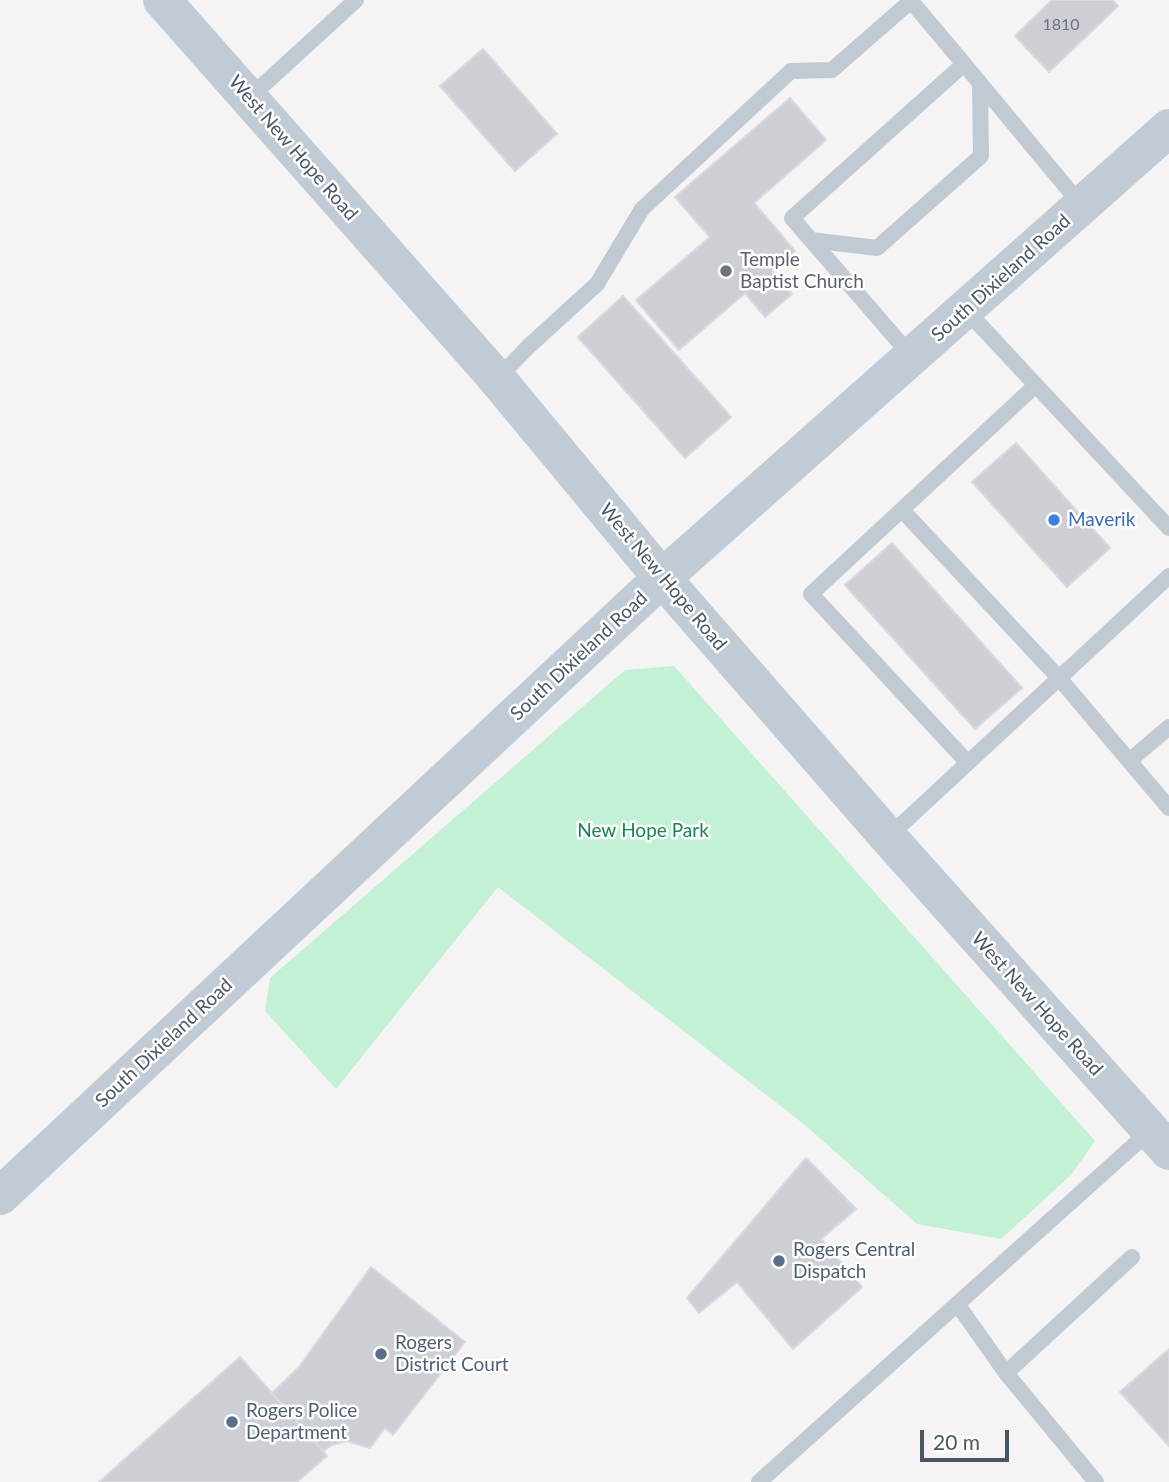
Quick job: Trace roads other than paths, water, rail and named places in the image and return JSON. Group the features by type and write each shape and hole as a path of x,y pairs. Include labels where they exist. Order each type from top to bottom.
{"main road":[{"name":"West New Hope Road","path":"162,0 497,379 663,578 888,837 1160,1141"},
{"name":"South Dixieland Road","path":"0,1196 663,578 1169,128"}],"lane":[{"path":"249,98 356,0"},
{"path":"497,379 597,284 642,209 791,71 832,70 911,2 1082,206"},
{"path":"912,357 792,218 964,64"},
{"path":"811,240 877,248 981,156 980,83"},
{"path":"965,309 1169,528"},
{"path":"968,763 811,594 1036,385"},
{"path":"902,510 1059,678 1169,807"},
{"path":"888,837 1169,576"},
{"path":"1129,761 1169,727"},
{"path":"759,1482 958,1305 1160,1141"},
{"path":"1006,1373 1132,1257"},
{"path":"958,1305 1006,1373 1096,1482"}],"place":[{"name":"Temple Baptist Church","path":"726,271"},
{"name":"Maverik","path":"1054,520"},
{"name":"Rogers Central Dispatch","path":"779,1261"},
{"name":"Rogers District Court","path":"381,1354"},
{"name":"Rogers Police Department","path":"232,1422"}],"park label":[{"name":"New Hope Park","path":"643,831"}]}
